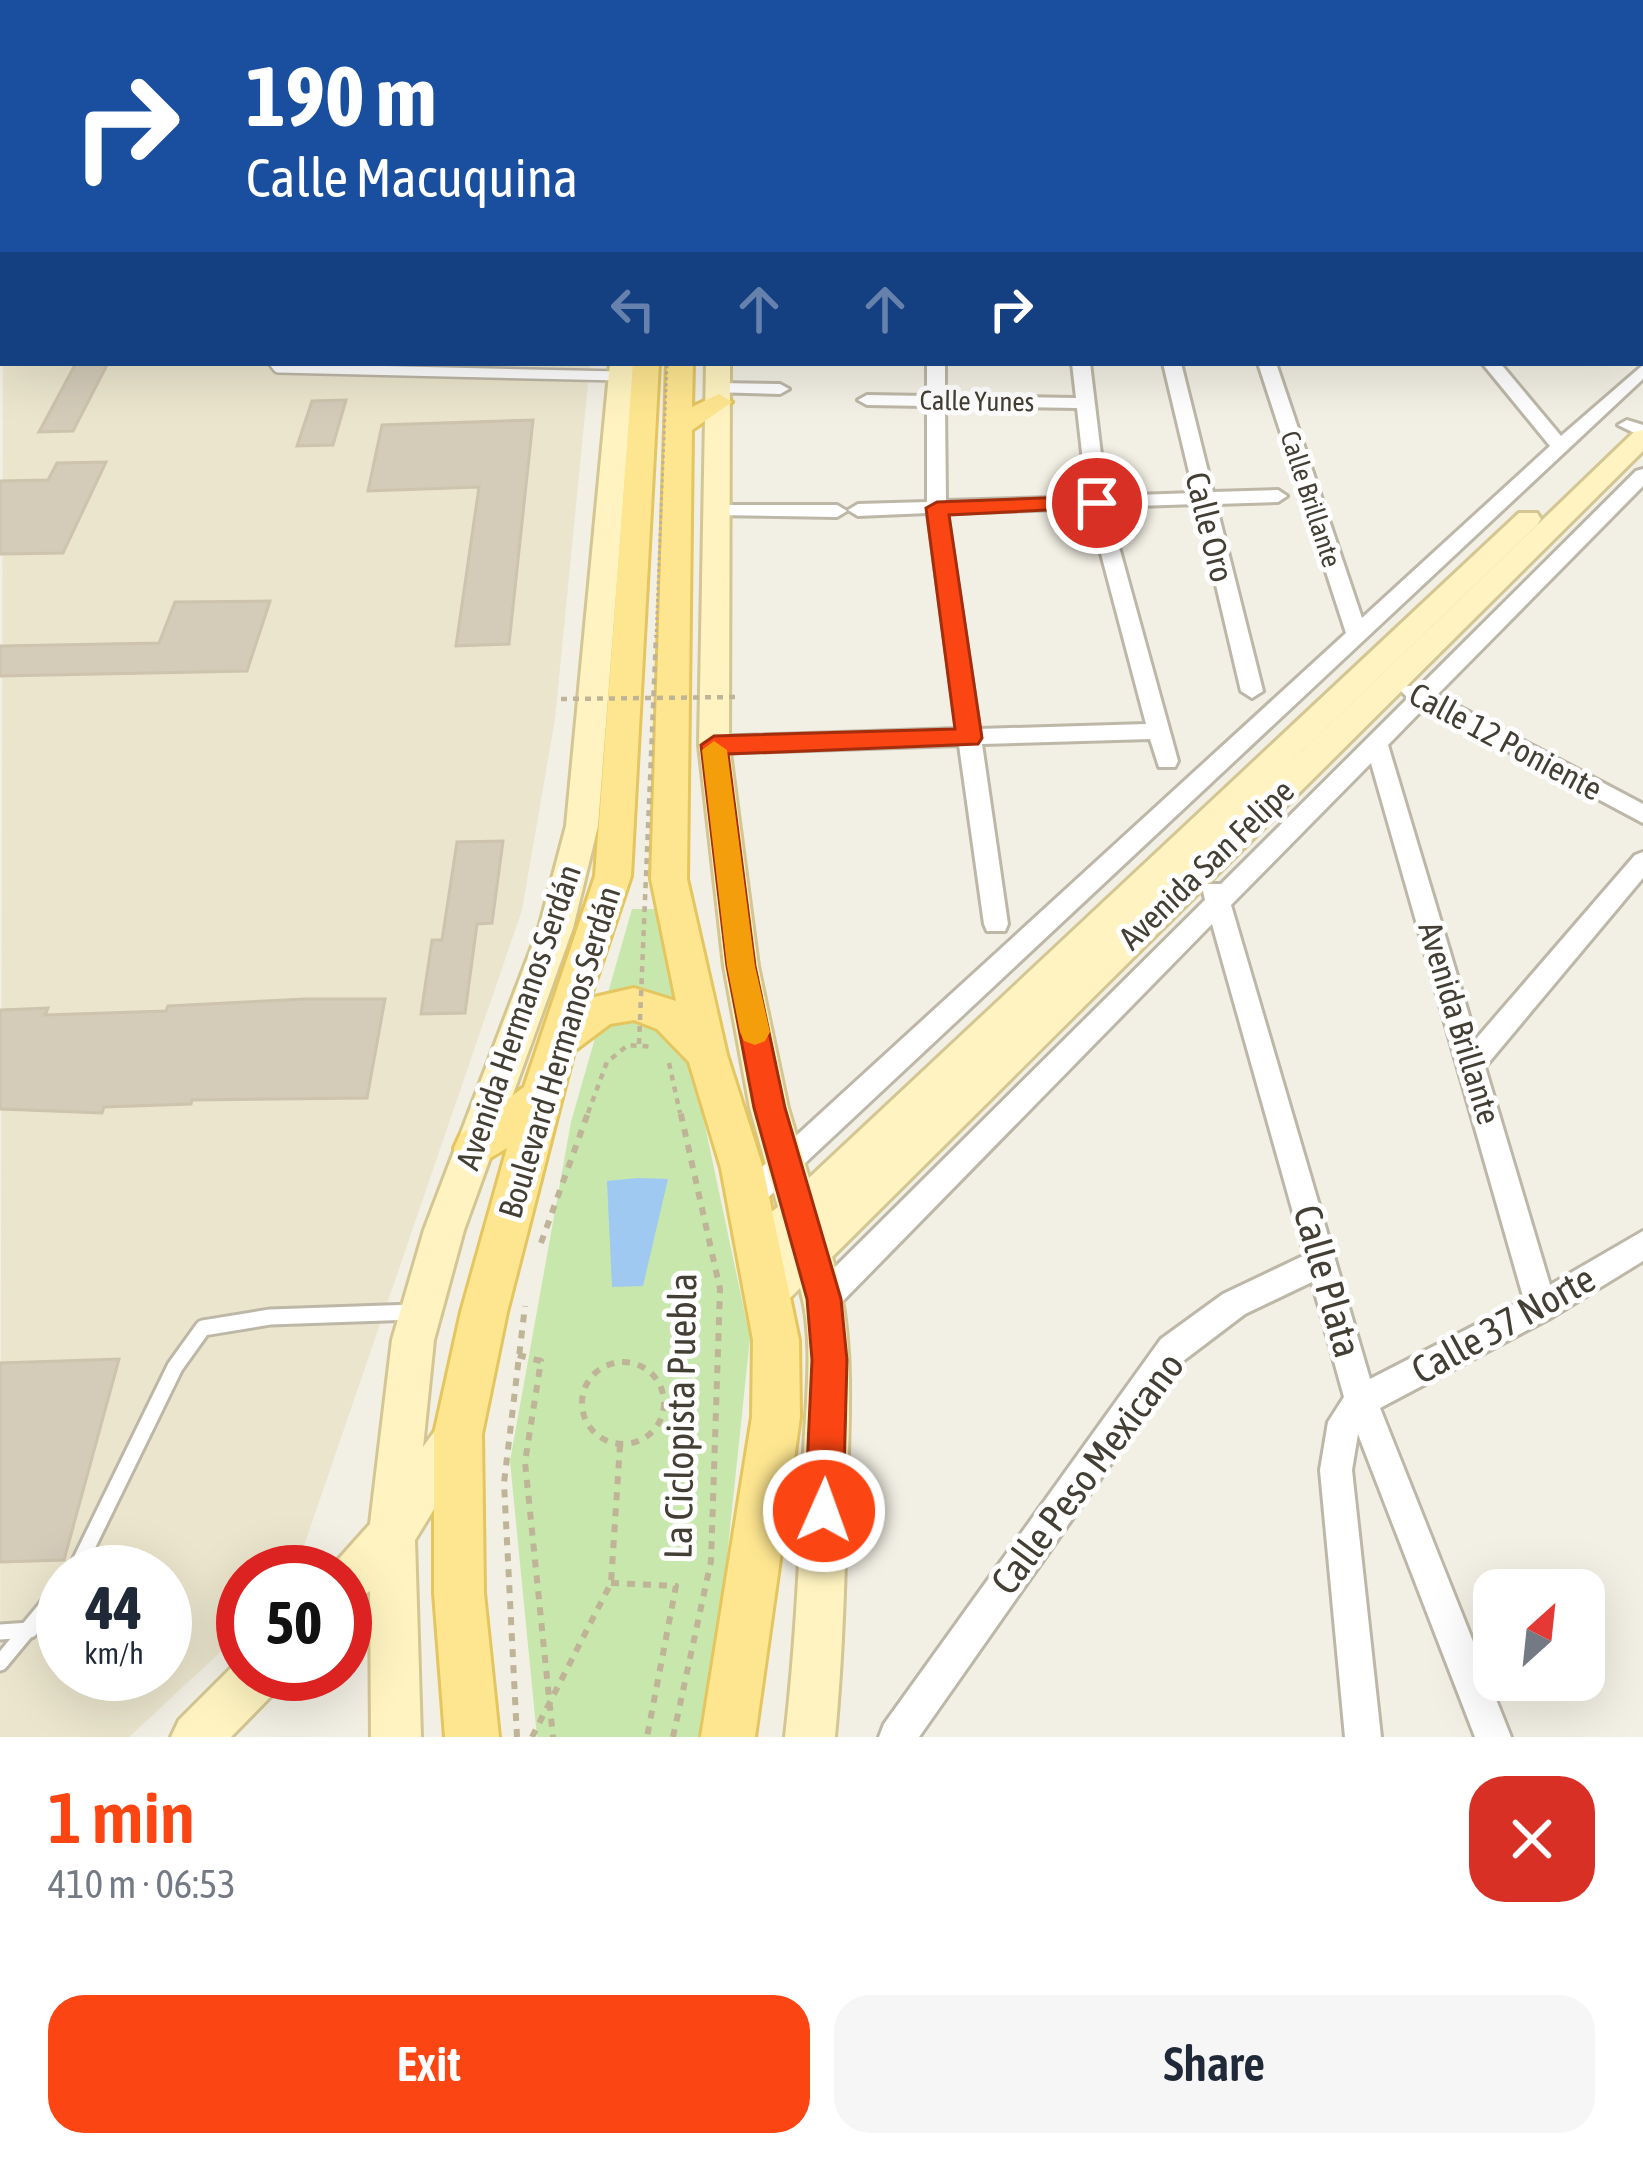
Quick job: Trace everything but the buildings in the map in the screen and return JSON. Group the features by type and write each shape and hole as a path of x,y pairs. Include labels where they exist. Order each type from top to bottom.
{"main road":[{"name":"Boulevard Hermanos Serdán","path":"680,366 670,879 707,1055 759,1245 776,1340 776,1417 728,1737"},
{"name":"Boulevard Hermanos Serdán","path":"472,1737 460,1593 458,1434 484,1312 556,1042 613,876 630,367"},
{"name":"Avenida Hermanos Serdán","path":"397,1737 392,1534 400,1436 421,1312 444,1230 556,928 582,826 630,367"},
{"path":"677,428 718,384"},
{"path":"718,384 714,745 741,966 785,1164 824,1299 829,1360 821,1619 810,1737"},
{"name":"Avenida San Felipe","path":"759,1245 806,1231 1202,847 1395,681 1639,426"},
{"path":"556,1042 597,1013 638,1004 682,1021 707,1055"},
{"path":"475,1148 541,1097"},
{"path":"372,1555 392,1534 458,1434"},
{"path":"196,1737 233,1701"}],"street":[{"path":"936,366 937,508 996,924"},
{"path":"1081,366 1097,503 1167,761"},
{"name":"Calle Oro","path":"1173,366 1252,691"},
{"name":"Calle Brillante","path":"1268,366 1357,635"},
{"path":"1494,366 1562,447"},
{"name":"Avenida San Felipe","path":"759,1245 785,1164 1643,370"},
{"path":"718,384 780,389"},
{"name":"Calle Yunes","path":"867,400 1087,403"},
{"name":"Avenida San Felipe","path":"824,1299 1376,741 1395,681 1643,475"},
{"path":"717,512 1278,496"},
{"name":"Calle 12 Poniente","path":"1395,681 1643,814"},
{"path":"714,745 1156,731"},
{"name":"Avenida Brillante","path":"1376,741 1541,1307"},
{"name":"Calle Plata","path":"1202,847 1361,1401 1344,1422 1336,1470 1363,1737"},
{"path":"1473,1062 1643,861"},
{"name":"Calle 37 Norte","path":"1361,1401 1541,1307 1643,1245"},
{"name":"Calle Peso Mexicano","path":"897,1737 1172,1350 1234,1304 1324,1261"},
{"path":"1361,1401 1493,1737"}],"lane":[{"path":"276,366 630,367"},
{"path":"89,1545 133,1463 181,1352 201,1328 241,1320 421,1312"},
{"path":"0,1663 36,1622"},
{"path":"0,1631 30,1630"}],"path":[{"path":"537,1255 607,1062 618,1050 639,1043 667,366"},
{"path":"561,699 737,697"},
{"name":"La Ciclopista Puebla","path":"639,1043 656,1047 668,1059 721,1289 711,1561 673,1737"},
{"path":"517,1737 503,1483 526,1297"},
{"path":"518,1355 541,1361 525,1462 553,1737"},
{"path":"617,1363 631,1363 643,1366 661,1385 663,1412 646,1435 620,1444 595,1436 587,1426 583,1400 594,1376 617,1363"},
{"path":"532,1737 611,1583 620,1444"},
{"name":"La Ciclopista Puebla","path":"611,1583 676,1586 647,1737"}],"shaded area":[{"path":"3,366 590,366 555,719 522,910 304,1545 216,1545 216,1656 192,1678 192,1545 36,1545 36,1701 168,1701 129,1737 0,1737"}],"green space":[{"path":"632,909 659,909 750,1338 708,1737 537,1737 510,1461 571,1122"}],"water":[{"path":"668,1179 643,1286 612,1287 607,1181"}],"slow traffic":[{"path":"714,750 741,966 755,1032"}],"route":[{"path":"824,1511 829,1360 824,1299 769,1108 741,966 714,745 969,738 937,508 1097,503"}]}
